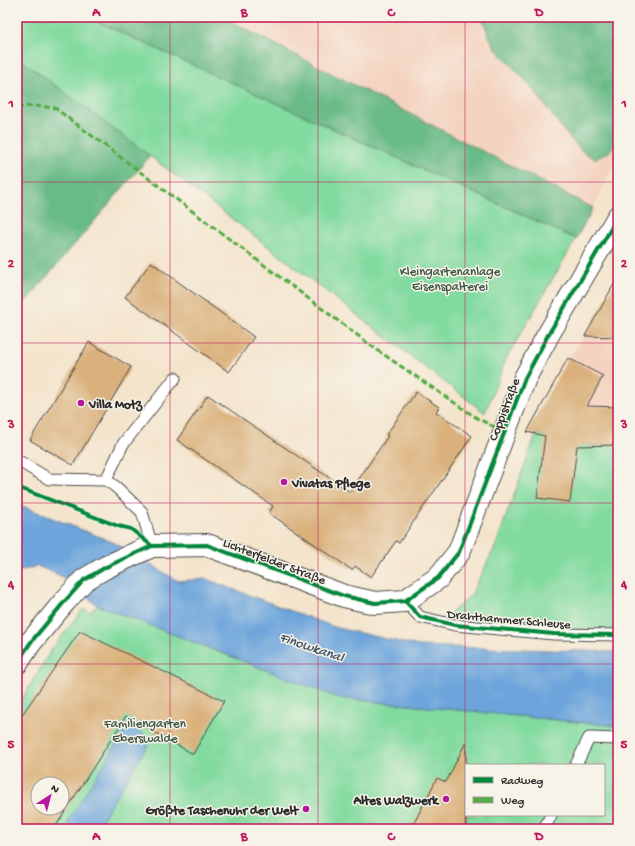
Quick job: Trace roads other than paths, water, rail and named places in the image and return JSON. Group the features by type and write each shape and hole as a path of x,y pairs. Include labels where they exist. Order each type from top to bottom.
{"main road":[{"name":"Coppistraße","path":"405,601 438,578 458,552 525,378 548,335 618,217"},
{"name":"Lichterfelder Straße","path":"17,663 31,642 84,580 106,567 152,546 207,546 344,596 375,603 405,601"}],"lane":[{"path":"106,480 123,444 176,378"},
{"path":"17,460 49,479 106,480 116,487 142,512 152,546"},
{"name":"Drahthammer Schleuse","path":"405,601 420,617 455,625 554,634 618,635"},
{"path":"576,764 589,738 618,739"},
{"path":"544,829 550,816"}],"water":[{"name":"Finowkanal","path":"17,504 115,543 178,581 206,579 337,628 419,646 618,652 618,726 339,698 97,605 61,576 37,566 17,572"},
{"path":"128,725 152,739 96,829 76,829 67,823"}],"place":[{"name":"Villa Motz","path":"81,403"},
{"name":"Vivatas Pflege","path":"284,482"},
{"name":"Altes Walzwerk","path":"446,799"},
{"name":"Größte Taschenuhr der Welt","path":"306,809"}],"park label":[{"name":"Kleingartenanlage Eisenspalterei","path":"450,278"},
{"name":"Familiengarten Eberswalde","path":"145,730"}]}
